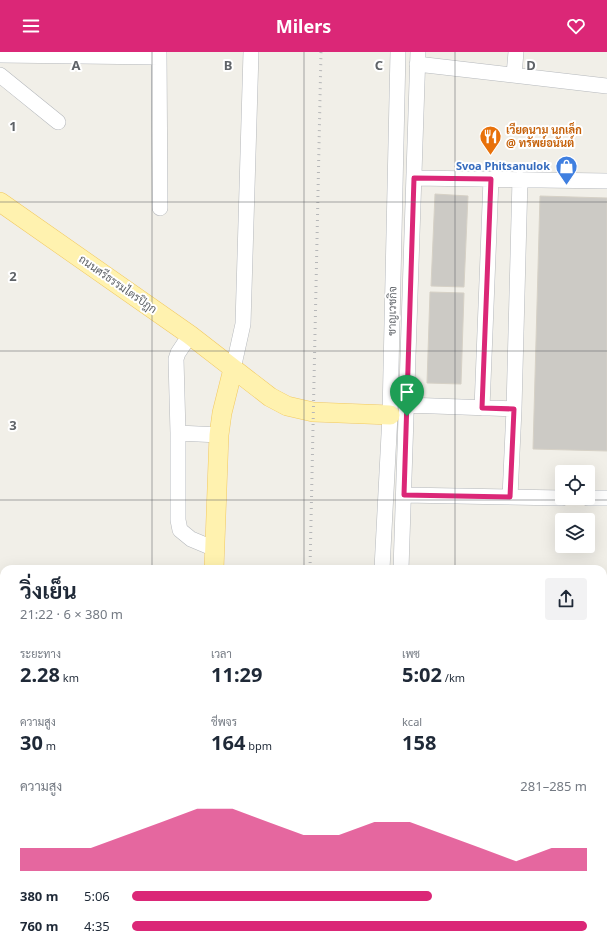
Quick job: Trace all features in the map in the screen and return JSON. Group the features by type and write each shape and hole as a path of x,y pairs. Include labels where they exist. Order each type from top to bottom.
{"main road":[{"name":"ถนนศรีธรรมไตรปิฎก","path":"0,202 190,335 270,397 287,406 313,412 401,412"},
{"path":"214,565 218,435 233,369"}],"street":[{"path":"233,369 242,324 251,52"},
{"name":"ชาญเวชกิจ","path":"382,565 401,412 398,52"},
{"path":"514,75 516,52"},
{"path":"0,55 159,54 160,208"},
{"path":"401,565 404,495 401,412 414,178 418,58 514,75 607,86"},
{"path":"0,75 58,122"},
{"path":"414,178 607,182"},
{"path":"482,408 491,179"},
{"path":"510,497 514,409 520,179"},
{"path":"190,335 178,353 176,359 178,520 180,530 191,539 214,549"},
{"path":"401,412 482,408 514,409"},
{"path":"178,433 218,435"},
{"path":"404,495 555,498"},
{"path":"595,498 607,498"}],"building":[{"path":"435,194 468,196 464,287 431,286"},
{"path":"540,196 607,198 607,451 533,449"},
{"path":"430,292 464,293 461,384 427,383"}],"railway":[{"path":"310,565 321,52"}],"place":[{"name":"เวียดนาม นกเล็ก @ ทรัพย์อนันต์","path":"491,156"},
{"name":"Svoa Phitsanulok","path":"566,186"}],"route":[{"path":"414,178 491,179 482,408 514,409 510,497 404,495 407,416 414,178"}]}
